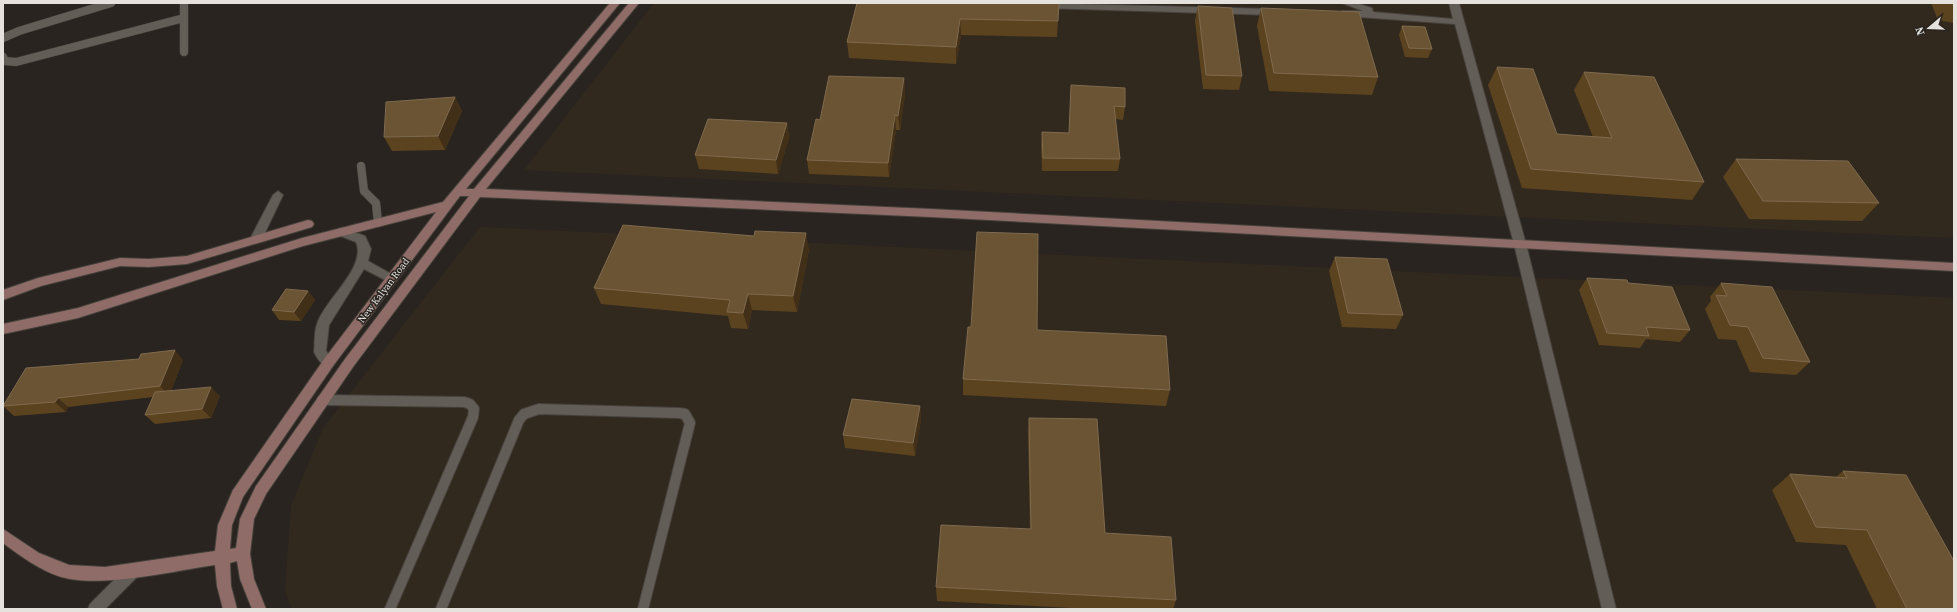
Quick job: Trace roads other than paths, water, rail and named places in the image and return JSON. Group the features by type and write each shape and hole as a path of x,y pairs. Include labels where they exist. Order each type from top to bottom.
{"street":[{"name":"New Kalyan Road","path":"230,609 224,586 222,557 225,526 238,494 329,362 447,205 615,3"},
{"name":"New Kalyan Road","path":"259,609 247,579 243,554 247,519 261,490 322,400 477,193 634,3"},
{"path":"1347,3 1386,14"},
{"path":"1454,3 1520,244 1609,609"},
{"path":"1032,5 1283,12"},
{"path":"1338,13 1386,14 1459,22"},
{"path":"457,192 932,213 1954,266"},
{"path":"256,239 278,195"},
{"path":"3,329 78,313 224,266 342,232 447,205"},
{"path":"3,295 75,272 120,262 150,263 187,260 308,224"},
{"path":"329,362 320,352 323,324 362,263 365,249 361,239 342,232"},
{"path":"418,244 436,247"},
{"path":"222,250 224,266"},
{"path":"362,263 391,280"},
{"path":"3,535 34,558 69,572 105,574 243,554"},
{"path":"95,609 134,570"}],"lane":[{"path":"3,38 19,31 111,3"},
{"path":"184,3 184,52"},
{"path":"3,57 5,61 16,62 184,18"},
{"path":"361,166 364,191 376,203 378,223"},
{"path":"322,400 464,402 470,404 474,409 473,417 390,609"},
{"path":"441,609 520,420 524,414 539,409 679,412 685,414 690,423 689,432 643,609"}]}
